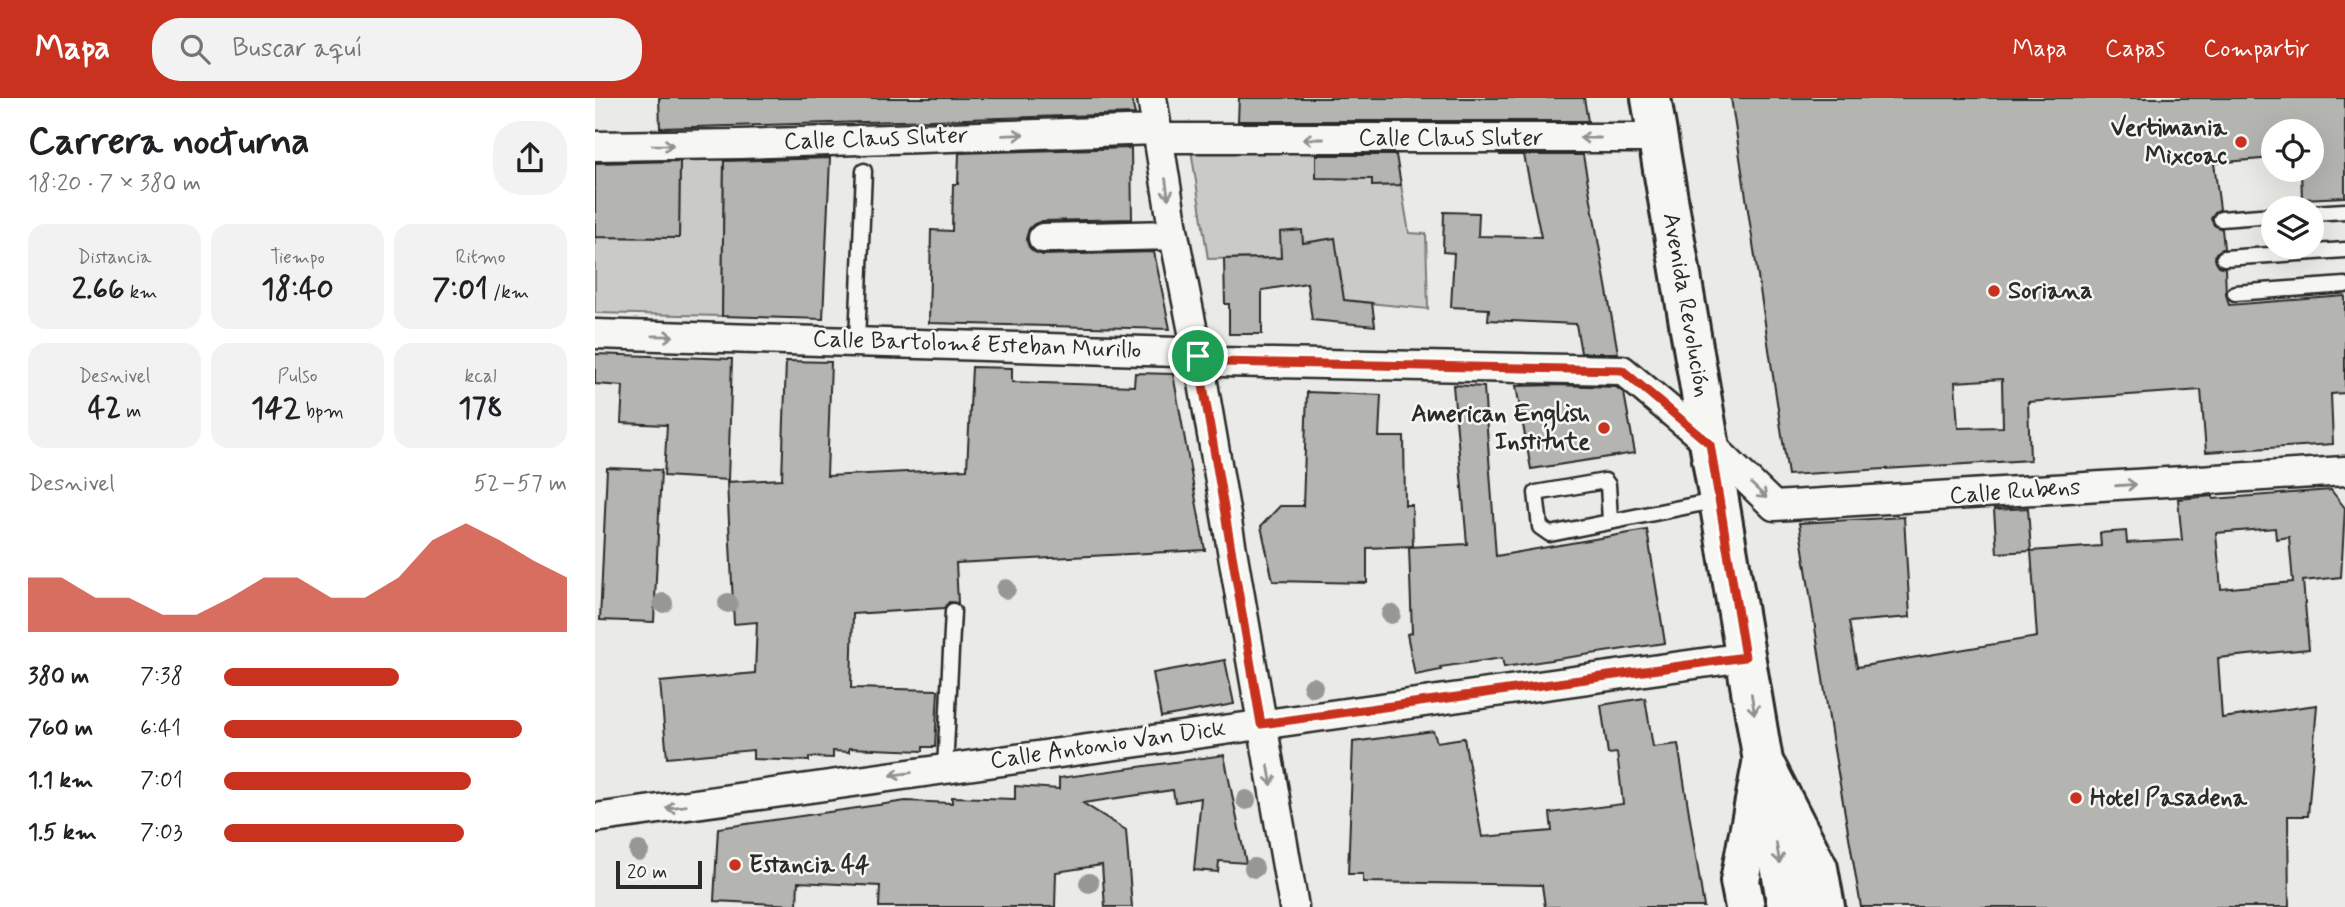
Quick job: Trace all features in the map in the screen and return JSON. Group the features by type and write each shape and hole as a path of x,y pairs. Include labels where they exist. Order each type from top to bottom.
{"main road":[{"name":"Avenida Revolución","path":"1651,98 1763,761 1818,868 1825,907"},
{"name":"Avenida Revolución","path":"1745,907 1740,881 1763,761"},
{"path":"1763,761 1787,907"}],"street":[{"path":"1152,98 1294,907"},
{"name":"Calle Claus Sluter","path":"595,146 1158,134 1658,138"},
{"path":"1043,238 1174,235"},
{"name":"Calle Bartolomé Esteban Murillo","path":"595,334 1177,352 1220,362 1622,370 1710,444"},
{"name":"Calle Rubens","path":"1710,444 1774,506 2345,471"},
{"name":"Calle Antonio Van Dick","path":"595,818 1745,657"}],"lane":[{"path":"857,341 864,171"},
{"path":"2324,212 2345,211"},
{"path":"2221,219 2261,216"},
{"path":"2224,258 2345,250"},
{"path":"2235,293 2345,285"},
{"path":"1610,521 1608,485 1605,481 1536,493 1541,527 1550,534 1719,500"},
{"path":"945,768 953,611"}],"shaded area":[{"path":"1316,142 1316,178 1363,178 1363,143 1373,143 1372,186 1401,185 1409,233 1426,234 1428,309 1309,297 1303,257 1208,259 1190,143"},
{"path":"680,155 724,156 722,316 595,313 595,237 679,238"}],"building":[{"path":"659,98 1131,98 1135,114 660,128"},
{"path":"1239,98 1584,98 1588,121 1238,121"},
{"name":"Soriana","path":"1731,98 2345,98 2345,197 2302,196 2301,182 2324,182 2324,119 2261,119 2261,159 2214,163 2220,209 2211,219 2214,225 2222,229 2224,248 2216,253 2215,259 2219,266 2225,268 2229,305 2345,296 2345,393 2331,394 2333,444 2206,452 2201,390 2028,402 2030,460 1788,475","holes":["2002,379 2003,427 1958,428 1955,382"]},
{"path":"1131,148 1132,219 1042,221 1029,229 1026,239 1034,252 1043,255 1154,252 1170,329 929,323 931,230 952,231 953,184 958,184 959,153"},
{"path":"1316,155 1396,155 1401,185 1372,186 1372,179 1316,178"},
{"path":"1524,155 1583,155 1618,353 1581,353 1576,324 1488,320 1489,309 1451,307 1454,253 1443,252 1444,212 1479,213 1478,236 1541,237"},
{"path":"830,158 823,319 722,316 724,161"},
{"path":"680,161 679,238 595,237 595,163"},
{"path":"1302,230 1303,243 1335,238 1344,300 1372,303 1375,326 1312,320 1307,283 1262,290 1262,334 1229,334 1224,259 1281,258 1280,232"},
{"path":"595,354 732,359 728,480 664,476 667,425 621,423 623,386 595,384"},
{"path":"786,361 831,362 827,476 967,469 972,367 1012,368 1012,382 1134,386 1135,373 1173,374 1205,550 956,563 958,603 949,602 944,608 853,614 851,688 938,690 935,747 923,747 923,751 849,748 849,752 833,751 833,758 809,757 809,761 753,759 753,750 667,758 660,682 755,673 757,622 734,624 727,482 782,479"},
{"path":"1453,385 1484,387 1496,556 1647,530 1665,643 1504,667 1502,658 1440,667 1441,670 1415,675 1407,634 1412,633 1409,547 1467,544"},
{"path":"1516,386 1616,387 1624,393 1635,453 1531,469"},
{"path":"1307,392 1381,395 1379,437 1404,437 1405,505 1412,505 1413,546 1367,548 1367,583 1273,581 1261,526 1280,506 1303,506"},
{"path":"607,468 661,470 654,622 600,620"},
{"path":"2331,490 2345,508 2341,577 2303,581 2309,649 2218,658 2222,718 2317,705 2308,816 2288,816 2289,907 1861,907 1799,523 1904,517 1910,617 1849,622 1857,667 2037,637 2031,551 2101,546 2100,533 2126,531 2127,543 2182,540 2178,499 2213,496 2213,499","holes":["2275,528 2276,539 2289,537 2293,582 2221,589 2216,533"]},
{"path":"2028,508 2031,551 1997,553 1994,510"},
{"path":"1225,660 1234,704 1161,717 1153,673"},
{"path":"1645,698 1653,747 1678,744 1704,907 1545,907 1542,885 1363,882 1363,874 1348,874 1353,742 1433,731 1437,742 1464,738 1482,837 1552,831 1550,813 1623,804 1617,753 1608,754 1601,705"},
{"path":"1224,755 1246,863 1219,861 1218,872 1194,870 1201,798 1175,802 1173,790 1083,803 1126,830 1132,907 1105,907 1102,865 1056,872 1055,907 879,907 880,886 798,882 797,905 714,901 718,828 906,801 952,803 952,797 1015,799 1015,786 1059,789 1059,778"}],"place":[{"name":"Vertimania Mixcoac","path":"2241,142"},
{"name":"Soriana","path":"1994,291"},
{"name":"American English Institute","path":"1604,428"},
{"name":"Hotel Pasadena","path":"2076,798"},
{"name":"Estancia 44","path":"735,865"}],"route":[{"path":"1198,356 1220,362 1622,370 1710,444 1745,657 1261,724 1198,356"}]}
